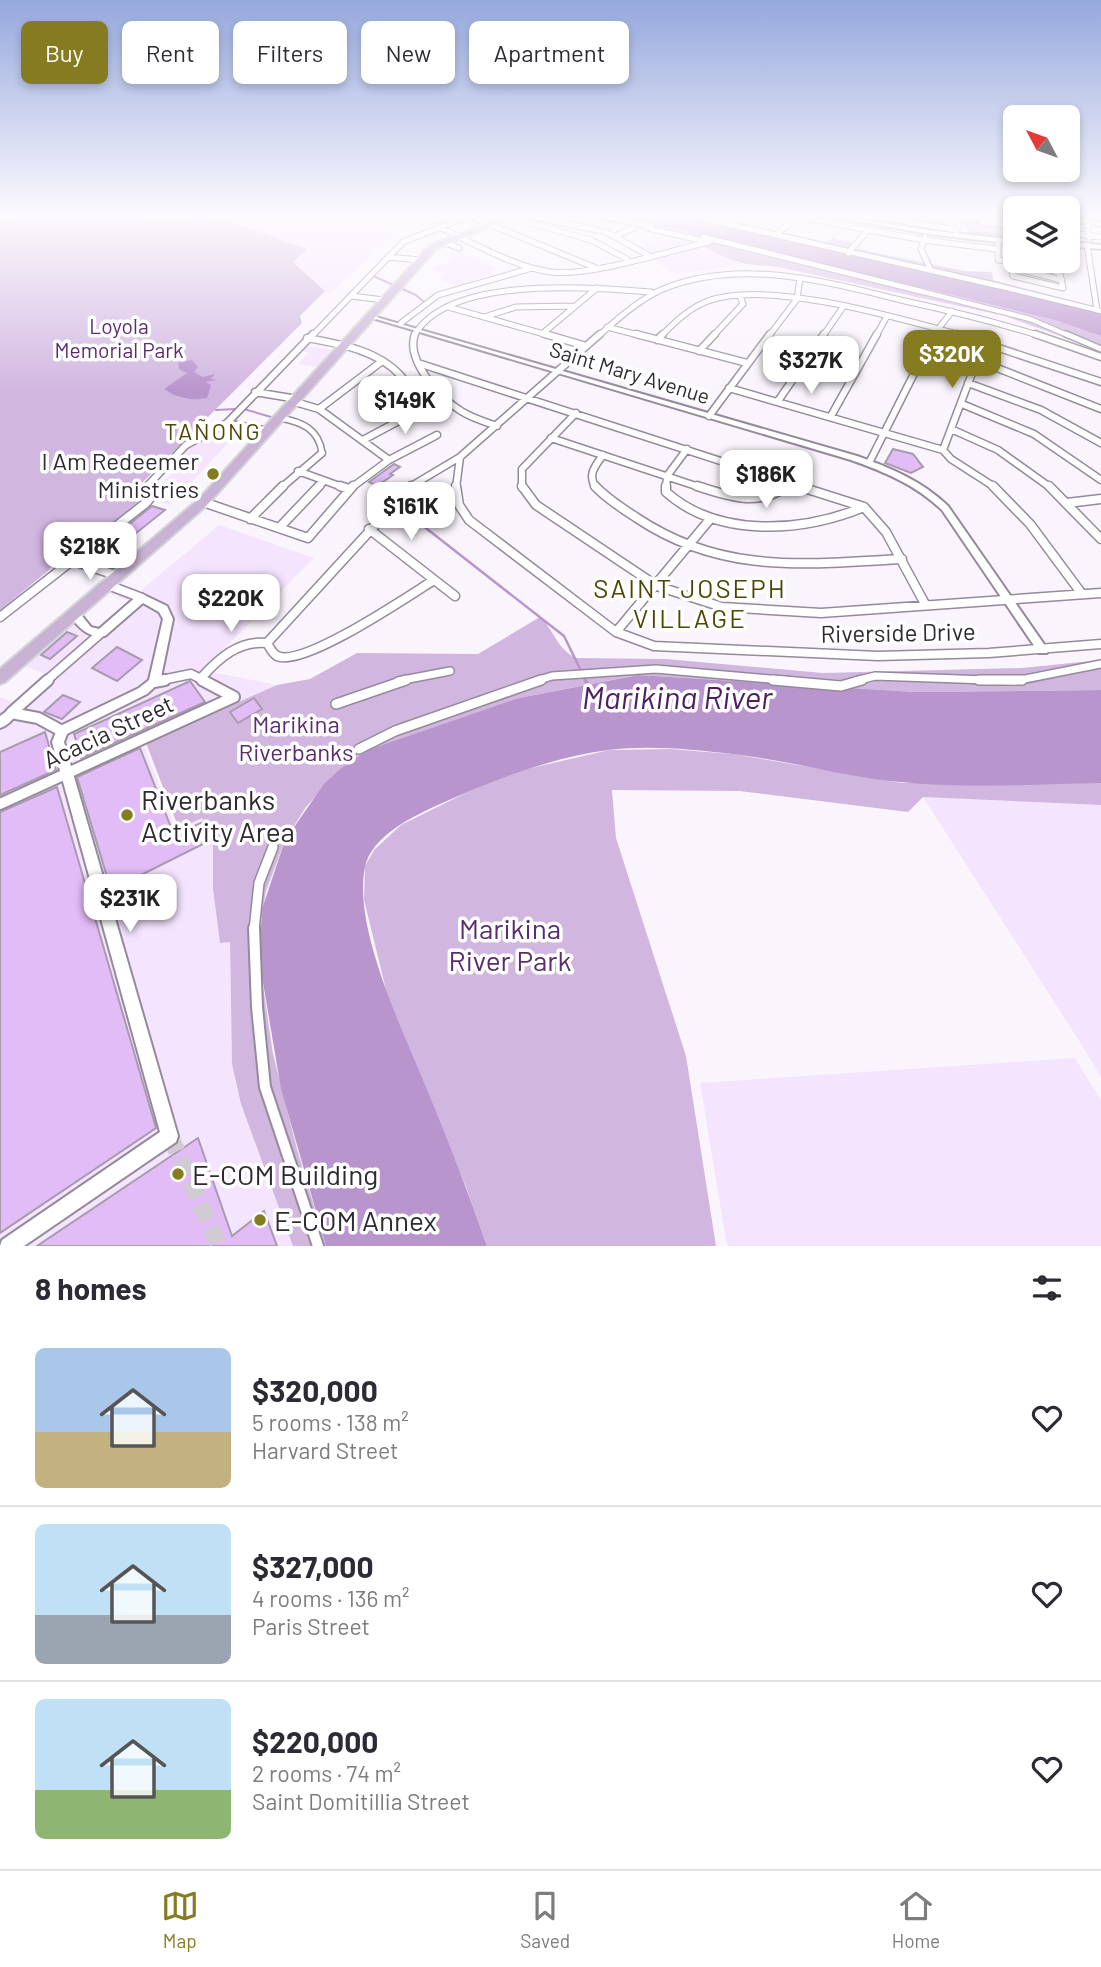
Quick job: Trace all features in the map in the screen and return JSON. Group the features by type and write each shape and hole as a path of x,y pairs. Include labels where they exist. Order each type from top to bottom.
{"main road":[{"path":"0,678 203,502 406,275"}],"street":[{"path":"0,617 146,503 150,497 152,480 183,448 227,423 371,275"},
{"path":"401,323 438,295 509,275"},
{"path":"8,1246 170,1136 65,774 58,742 62,731 143,691 154,682 184,674 201,678 226,654 248,643 267,643 410,486 460,457 607,327 651,292 679,282 719,275"},
{"path":"770,275 800,278 952,311 1045,336 1101,357"},
{"path":"857,275 1030,319 1101,348"},
{"path":"950,275 1099,310 1093,275"},
{"path":"1013,275 1062,289 1060,275"},
{"path":"709,416 797,299 800,278"},
{"path":"497,426 453,408 412,355 417,328 448,307 492,294 532,287 651,292"},
{"path":"542,334 597,288"},
{"path":"351,296 384,300"},
{"path":"699,351 743,304 740,296"},
{"path":"657,340 684,313 709,301 740,296 797,299 887,316 937,329 1101,382"},
{"path":"484,317 516,307 575,306"},
{"path":"448,307 586,346"},
{"path":"778,401 843,307"},
{"path":"869,463 937,329 952,311"},
{"name":"Saint Mary Avenue","path":"371,316 869,463 917,486 940,503 1043,650"},
{"path":"831,416 887,316"},
{"path":"607,327 747,363"},
{"path":"307,338 345,344 380,362 398,373 423,408 398,424 363,440"},
{"path":"987,344 968,383 943,450 945,456 977,474 1006,497 1082,594"},
{"path":"977,360 1101,409"},
{"path":"319,409 380,362"},
{"path":"418,363 864,506 886,532 925,604"},
{"path":"968,383 1041,410 1101,443"},
{"path":"729,388 943,450"},
{"path":"255,392 296,400 319,409 389,460"},
{"path":"1092,405 1101,400"},
{"path":"962,404 1034,434 1101,480"},
{"path":"576,413 522,469 520,482 528,498 657,586 699,602 771,611 821,613 1101,593"},
{"path":"250,519 298,471 322,453 321,442 308,425 280,418"},
{"path":"227,423 269,431"},
{"path":"951,429 1006,452 1036,472 1101,539"},
{"path":"203,502 308,538 349,489 389,460 437,435"},
{"path":"551,438 731,496 748,499 774,495 792,481"},
{"path":"687,449 667,476 664,486 671,498 711,518 785,526 838,518 864,506"},
{"path":"603,455 591,469 590,479 594,487 688,547 763,561 902,559"},
{"name":"Riverside Drive","path":"460,457 456,491 458,506 464,513 616,632 654,646 863,657 1043,650 1101,644"},
{"path":"298,471 349,489"},
{"path":"279,528 323,482"},
{"path":"1067,503 1101,499"},
{"path":"391,506 415,522"},
{"path":"616,632 711,518"},
{"path":"369,530 455,596"},
{"path":"83,552 118,576 142,598 163,609 169,619 154,682"},
{"path":"71,560 118,576"},
{"path":"267,643 272,653 280,657 314,650 434,580"},
{"path":"0,723 6,712 142,598"},
{"path":"75,614 88,630 101,633"},
{"path":"359,749 395,731 552,676 609,670 669,670 841,685 875,676 1015,681 1101,664"},
{"path":"336,704 390,683 450,671"},
{"name":"Acacia Street","path":"0,804 234,697 201,678"},
{"path":"6,712 38,718 62,731"},
{"path":"273,847 259,883 254,915 257,1007 265,1087 318,1246"}],"shaded area":[{"path":"308,275 350,275 330,294"},
{"path":"444,275 486,275 462,287 438,279"},
{"path":"306,346 335,350 319,367 298,364 309,353 301,351"},
{"path":"208,438 228,443 170,505 153,500 154,491 183,463 172,461 191,443"},
{"path":"219,525 314,558 203,670 277,685 144,745 176,830 202,818 213,842 213,889 220,943 230,942 232,1064 241,1104 293,1246 0,1246 0,697 13,702 45,674 23,665 77,617 88,636 129,601 109,593 119,585 139,592"},
{"path":"923,797 1101,805 1101,1077 1083,1047"},
{"path":"1075,1058 1101,1100 1101,1246 727,1246 700,1083"}],"green space":[{"name":"Loyola Memorial Park","path":"0,275 308,275 325,291 300,316 302,323 141,484 146,496 103,531 59,560 0,610"},
{"path":"816,275 871,275 1054,320 1101,336 1101,351 1005,316"},
{"path":"936,275 992,275 993,280 1101,308 1101,314"},
{"name":"Marikina Riverbanks","path":"540,617 564,649 576,658 666,659 823,673 1022,668 1101,660 1101,690 916,692 637,675 519,698 340,769 306,807 285,840 266,891 259,931 259,959 273,1054 297,1149 326,1246 293,1246 241,1104 232,1064 230,942 220,943 213,889 213,842 202,818 179,829 146,743 277,685 310,679 357,653 478,654"},
{"name":"Marikina River Park","path":"670,749 733,754 902,783 1101,783 1101,805 923,797 908,812 739,791 612,790 616,838 686,1056 716,1246 487,1246 466,1187 388,998 364,900 365,866 374,850 401,825 484,784 527,769 609,750"}],"water":[{"path":"871,275 946,275 1029,294 1101,314 1101,336 1054,320"},
{"path":"192,360 198,367 194,372 203,377 215,374 211,379 217,380 206,382 211,385 207,398 184,398 164,389 187,373 179,369 178,363"},
{"name":"Marikina River","path":"638,675 916,692 1101,690 1101,783 1001,786 925,784 879,780 717,752 638,748 565,758 522,771 460,795 395,828 376,845 365,867 363,892 366,920 383,981 487,1246 326,1246 281,1089 259,959 262,909 285,840 324,784 368,750 519,698"}],"building":[{"path":"893,449 913,454 923,467 911,473 885,463"},
{"path":"394,464 400,467 390,474 393,475 377,486 369,482"},
{"path":"152,506 165,510 135,534 122,530"},
{"path":"67,632 77,636 50,659 41,655"},
{"path":"117,647 142,660 117,681 92,668"},
{"path":"190,681 205,702 81,758 74,734"},
{"path":"63,695 80,702 62,719 44,712"},
{"path":"254,698 262,709 238,723 230,712"},
{"path":"45,732 56,770 0,795 0,752"},
{"name":"Riverbanks Activity Area","path":"140,748 174,835 203,822 209,841 111,890 77,777"},
{"path":"57,787 156,1128 0,1233 0,812"},
{"name":"E-COM Building","path":"198,1138 232,1236 264,1211 277,1246 37,1246"}],"waterway":[{"path":"373,276 416,295 425,303"},
{"path":"216,410 236,409"},
{"path":"244,409 271,417"},
{"name":"Marikina River","path":"411,491 428,501 422,525 564,636 586,681"},
{"name":"Marikina River","path":"585,680 588,685"}],"tunnel":[{"path":"170,1136 219,1246"}],"place":[{"name":"I Am Redeemer Ministries","path":"213,474"},
{"name":"Riverbanks Activity Area","path":"127,815"},
{"name":"E-COM Building","path":"178,1174"},
{"name":"E-COM Annex","path":"260,1220"}],"district":[{"name":"TAÑONG","path":"213,431"},
{"name":"SAINT JOSEPH VILLAGE","path":"690,602"}]}
